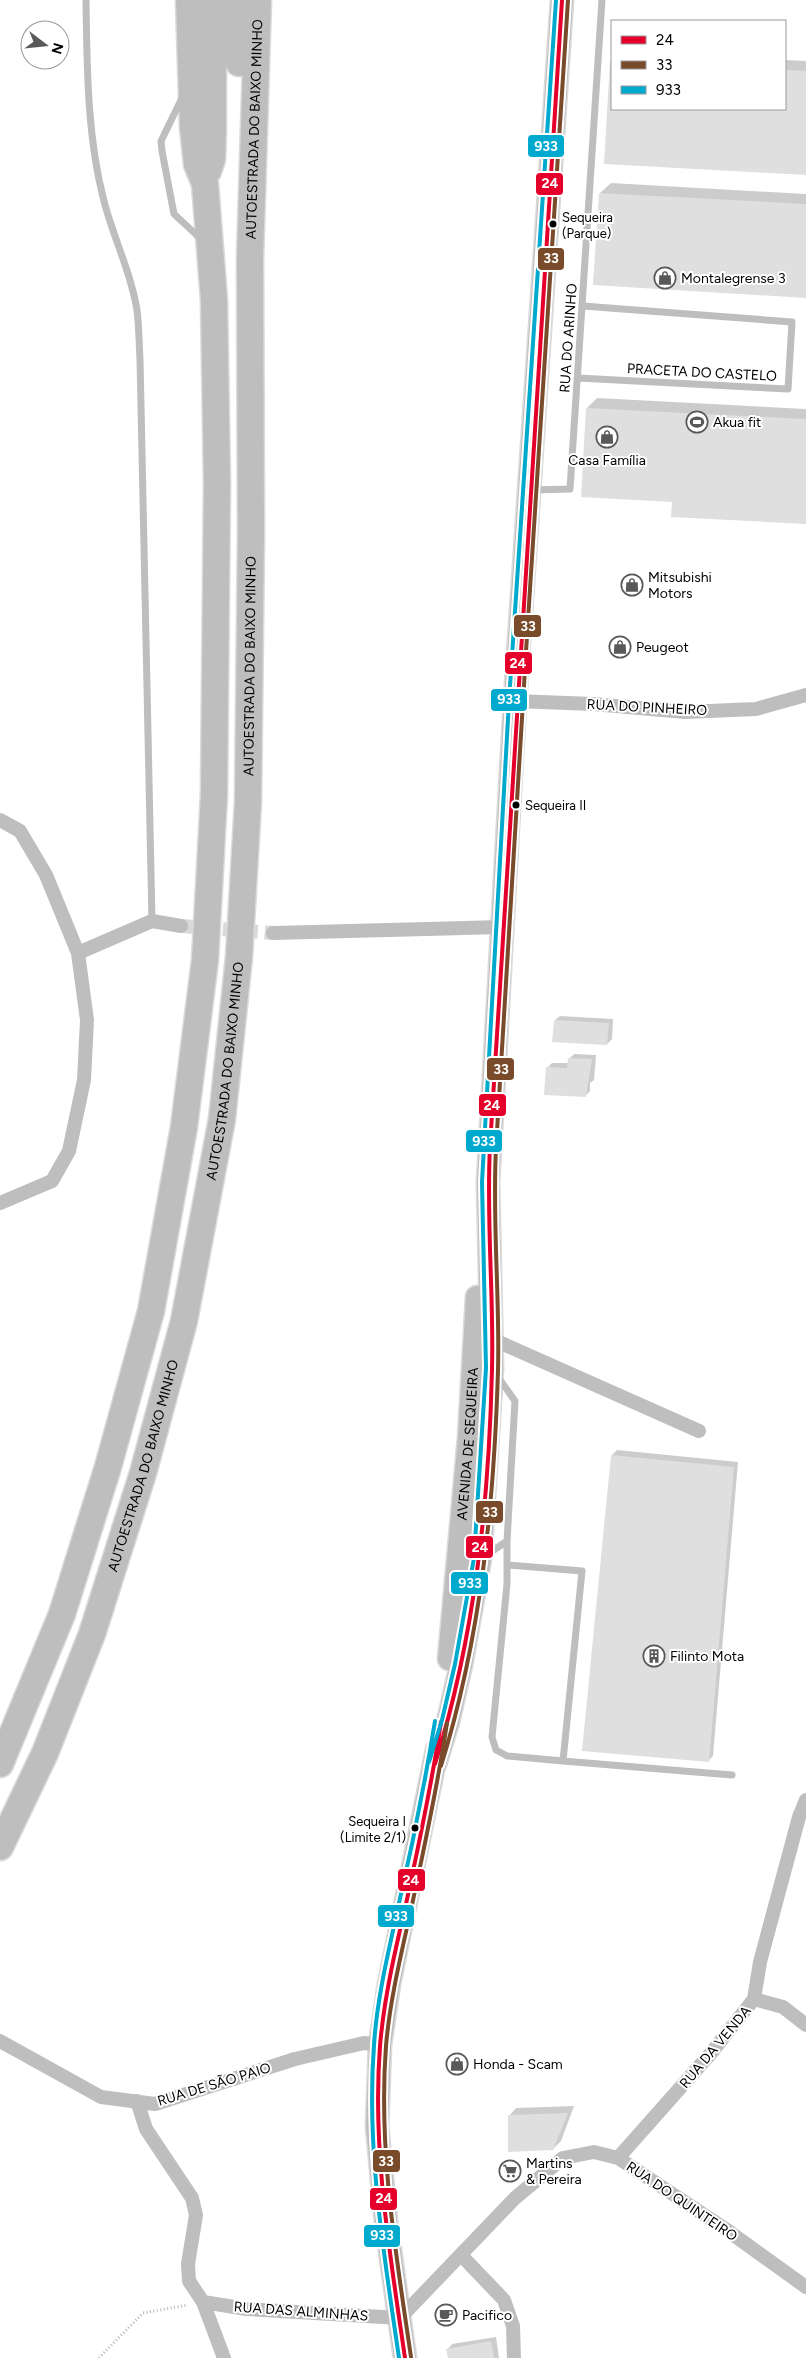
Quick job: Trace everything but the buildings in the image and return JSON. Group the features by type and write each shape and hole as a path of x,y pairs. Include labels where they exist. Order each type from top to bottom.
{"highway":[{"path":"0,1764 62,1614 108,1467 151,1311 184,1127 205,960 214,795 217,483 214,300 204,184 197,164 189,0"},
{"path":"204,184 212,159 213,0"},
{"name":"AUTOESTRADA DO BAIXO MINHO","path":"239,0 240,171 243,226 250,258"},
{"name":"AUTOESTRADA DO BAIXO MINHO","path":"0,1847 45,1752 92,1634 143,1473 184,1321 222,1119 239,958 248,802 251,533 250,258 258,0"},
{"name":"AUTOESTRADA DO BAIXO MINHO","path":"250,258 263,217 269,162 276,0"}],"main road":[{"name":"AVENIDA DE SEQUEIRA","path":"405,2358 386,2222 377,2126 380,2046 389,1984 435,1764 444,1700 466,1474 480,1239 488,1182 515,702 562,0"},
{"name":"AVENIDA DE SEQUEIRA","path":"435,1764 455,1694 480,1559 499,1394 492,1368 488,1182"}],"street":[{"name":"RUA DO PINHEIRO","path":"515,702 593,704 685,712 756,709 806,696"},
{"path":"0,820 20,830 46,875 78,954 88,1020 84,1080 69,1151 52,1181 0,1202"},
{"path":"78,954 152,921 181,926"},
{"path":"273,933 503,927"},
{"path":"492,1339 699,1431"},
{"name":"RUA DA VENDA","path":"618,2158 694,2073 754,1999 760,1962 799,1817 806,1800"},
{"path":"754,1999 784,2007 806,2025"},
{"name":"RUA DE SÃO PAIO","path":"0,2041 101,2097 155,2104 295,2059 364,2043 380,2046"},
{"path":"137,2101 146,2129 192,2198 196,2215 188,2264 189,2281 203,2302 224,2358"},
{"name":"RUA DO QUINTEIRO","path":"400,2318 515,2198 563,2158 594,2152 618,2158 724,2228 806,2287"},
{"path":"461,2255 504,2300 514,2326 514,2358"},
{"name":"RUA DAS ALMINHAS","path":"203,2302 247,2308 400,2318"}],"lane":[{"path":"86,0 88,91 96,158 104,201 121,251 136,309 140,359 152,921"},
{"name":"RUA DO ARINHO","path":"530,490 570,489 602,0"},
{"path":"192,80 166,131 162,141 162,151 174,214 210,247"},
{"name":"PRACETA DO CASTELO","path":"578,378 788,389 792,322 583,306"},
{"path":"469,1438 477,1414 499,1394 515,1401 508,1565 492,1737 496,1750 507,1756 732,1775"},
{"path":"466,1474 471,1508 470,1538 480,1559 508,1541"},
{"path":"508,1565 582,1572 563,1761"}],"path":[{"path":"100,2358 143,2313 203,2302"}],"tunnel":[{"path":"181,926 273,933"}],"transit line":[{"name":"933","path":"429,1762 442,1720 455,1664 474,1558 486,1368 482,1182 509,701 556,0"},
{"name":"24","path":"435,1764 449,1716 470,1618 483,1519 487,1469 492,1369 489,1202 490,1146 524,573 562,0"},
{"name":"33","path":"441,1766 455,1717 476,1620 489,1521 493,1471 498,1370 495,1204 496,1148 568,0"},
{"name":"933","path":"399,2358 382,2241 374,2163 372,2124 374,2045 384,1974 414,1835 435,1721"},
{"name":"24","path":"405,2358 388,2241 380,2163 378,2124 380,2046 390,1975 425,1813 441,1722"},
{"name":"33","path":"411,2357 394,2241 386,2163 384,2124 386,2046 393,1992 431,1814 447,1723"}],"place":[{"name":"Sequeira (Parque)","path":"553,224"},
{"name":"Montalegrense 3","path":"665,278"},
{"name":"Akua fit","path":"697,422"},
{"name":"Casa Família","path":"607,437"},
{"name":"Mitsubishi Motors","path":"632,585"},
{"name":"Peugeot","path":"620,647"},
{"name":"Sequeira II","path":"516,805"},
{"name":"Filinto Mota","path":"654,1656"},
{"name":"Sequeira I (Limite 2/1)","path":"415,1828"},
{"name":"Honda - Scam","path":"457,2064"},
{"name":"Martins & Pereira","path":"510,2171"},
{"name":"Pacifico","path":"446,2315"}]}
